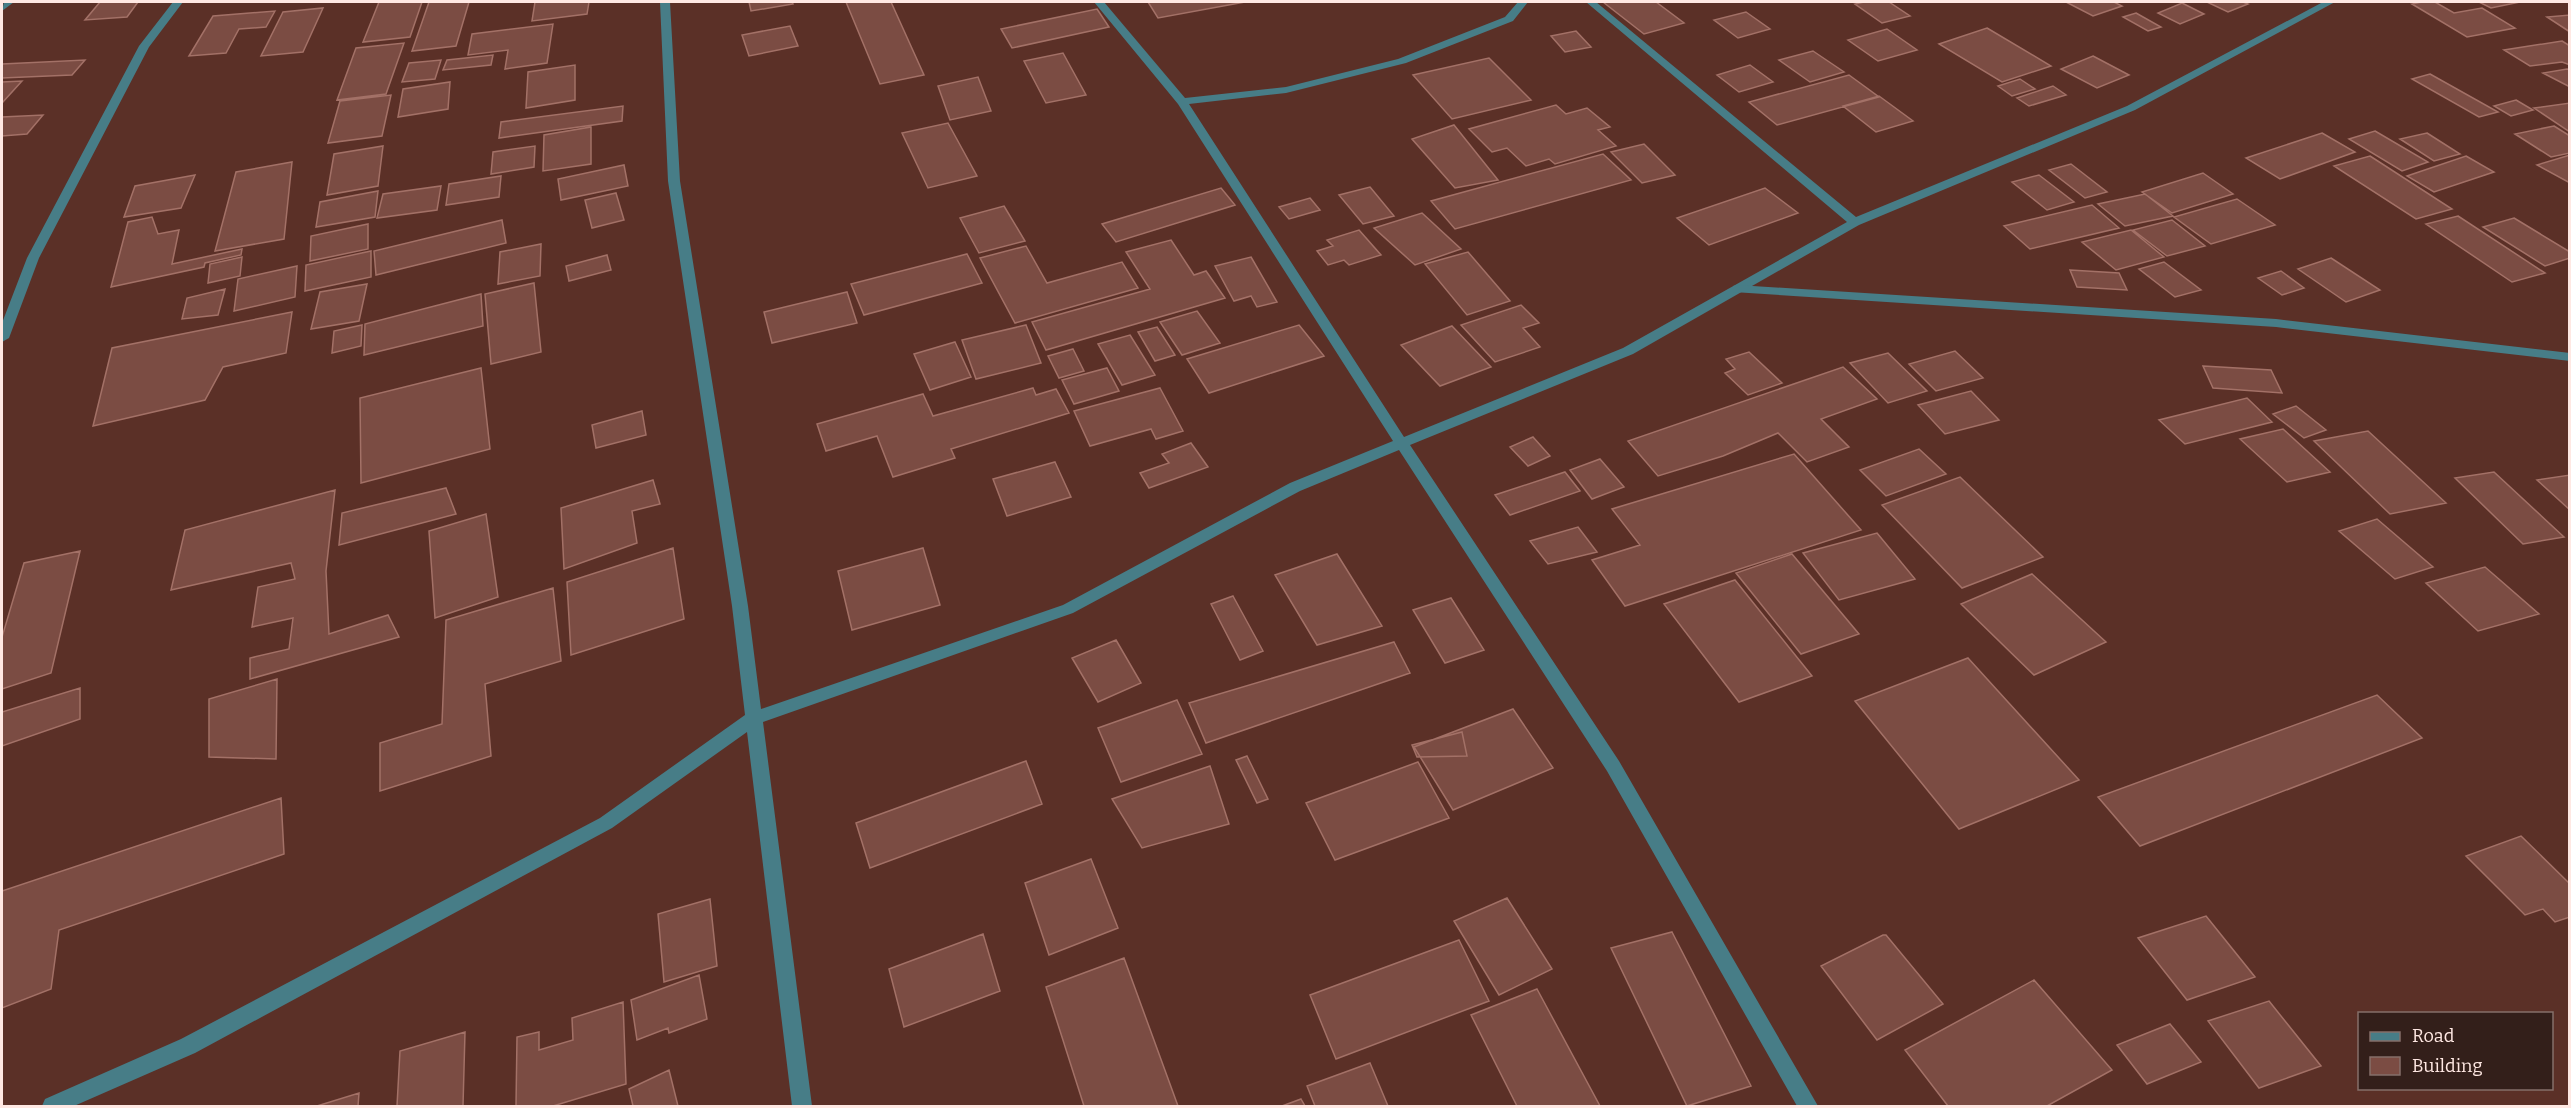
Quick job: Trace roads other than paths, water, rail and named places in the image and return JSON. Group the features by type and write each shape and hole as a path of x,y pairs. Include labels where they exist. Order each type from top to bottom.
{"street":[{"path":"2,8 9,2"},
{"path":"2,338 33,258 55,215 144,46 178,2"},
{"path":"665,2 674,182 740,606 802,1107"},
{"path":"1099,2 1182,102 1401,444 1613,766 1808,1107"},
{"path":"1182,102 1286,90 1402,61 1509,19 1523,2"},
{"path":"1591,2 1855,222"},
{"path":"52,1107 188,1046 606,822 754,718 1068,609 1295,487 1628,351 1855,222 2131,108 2330,2"},
{"path":"1737,289 2276,322 2570,357"}]}
